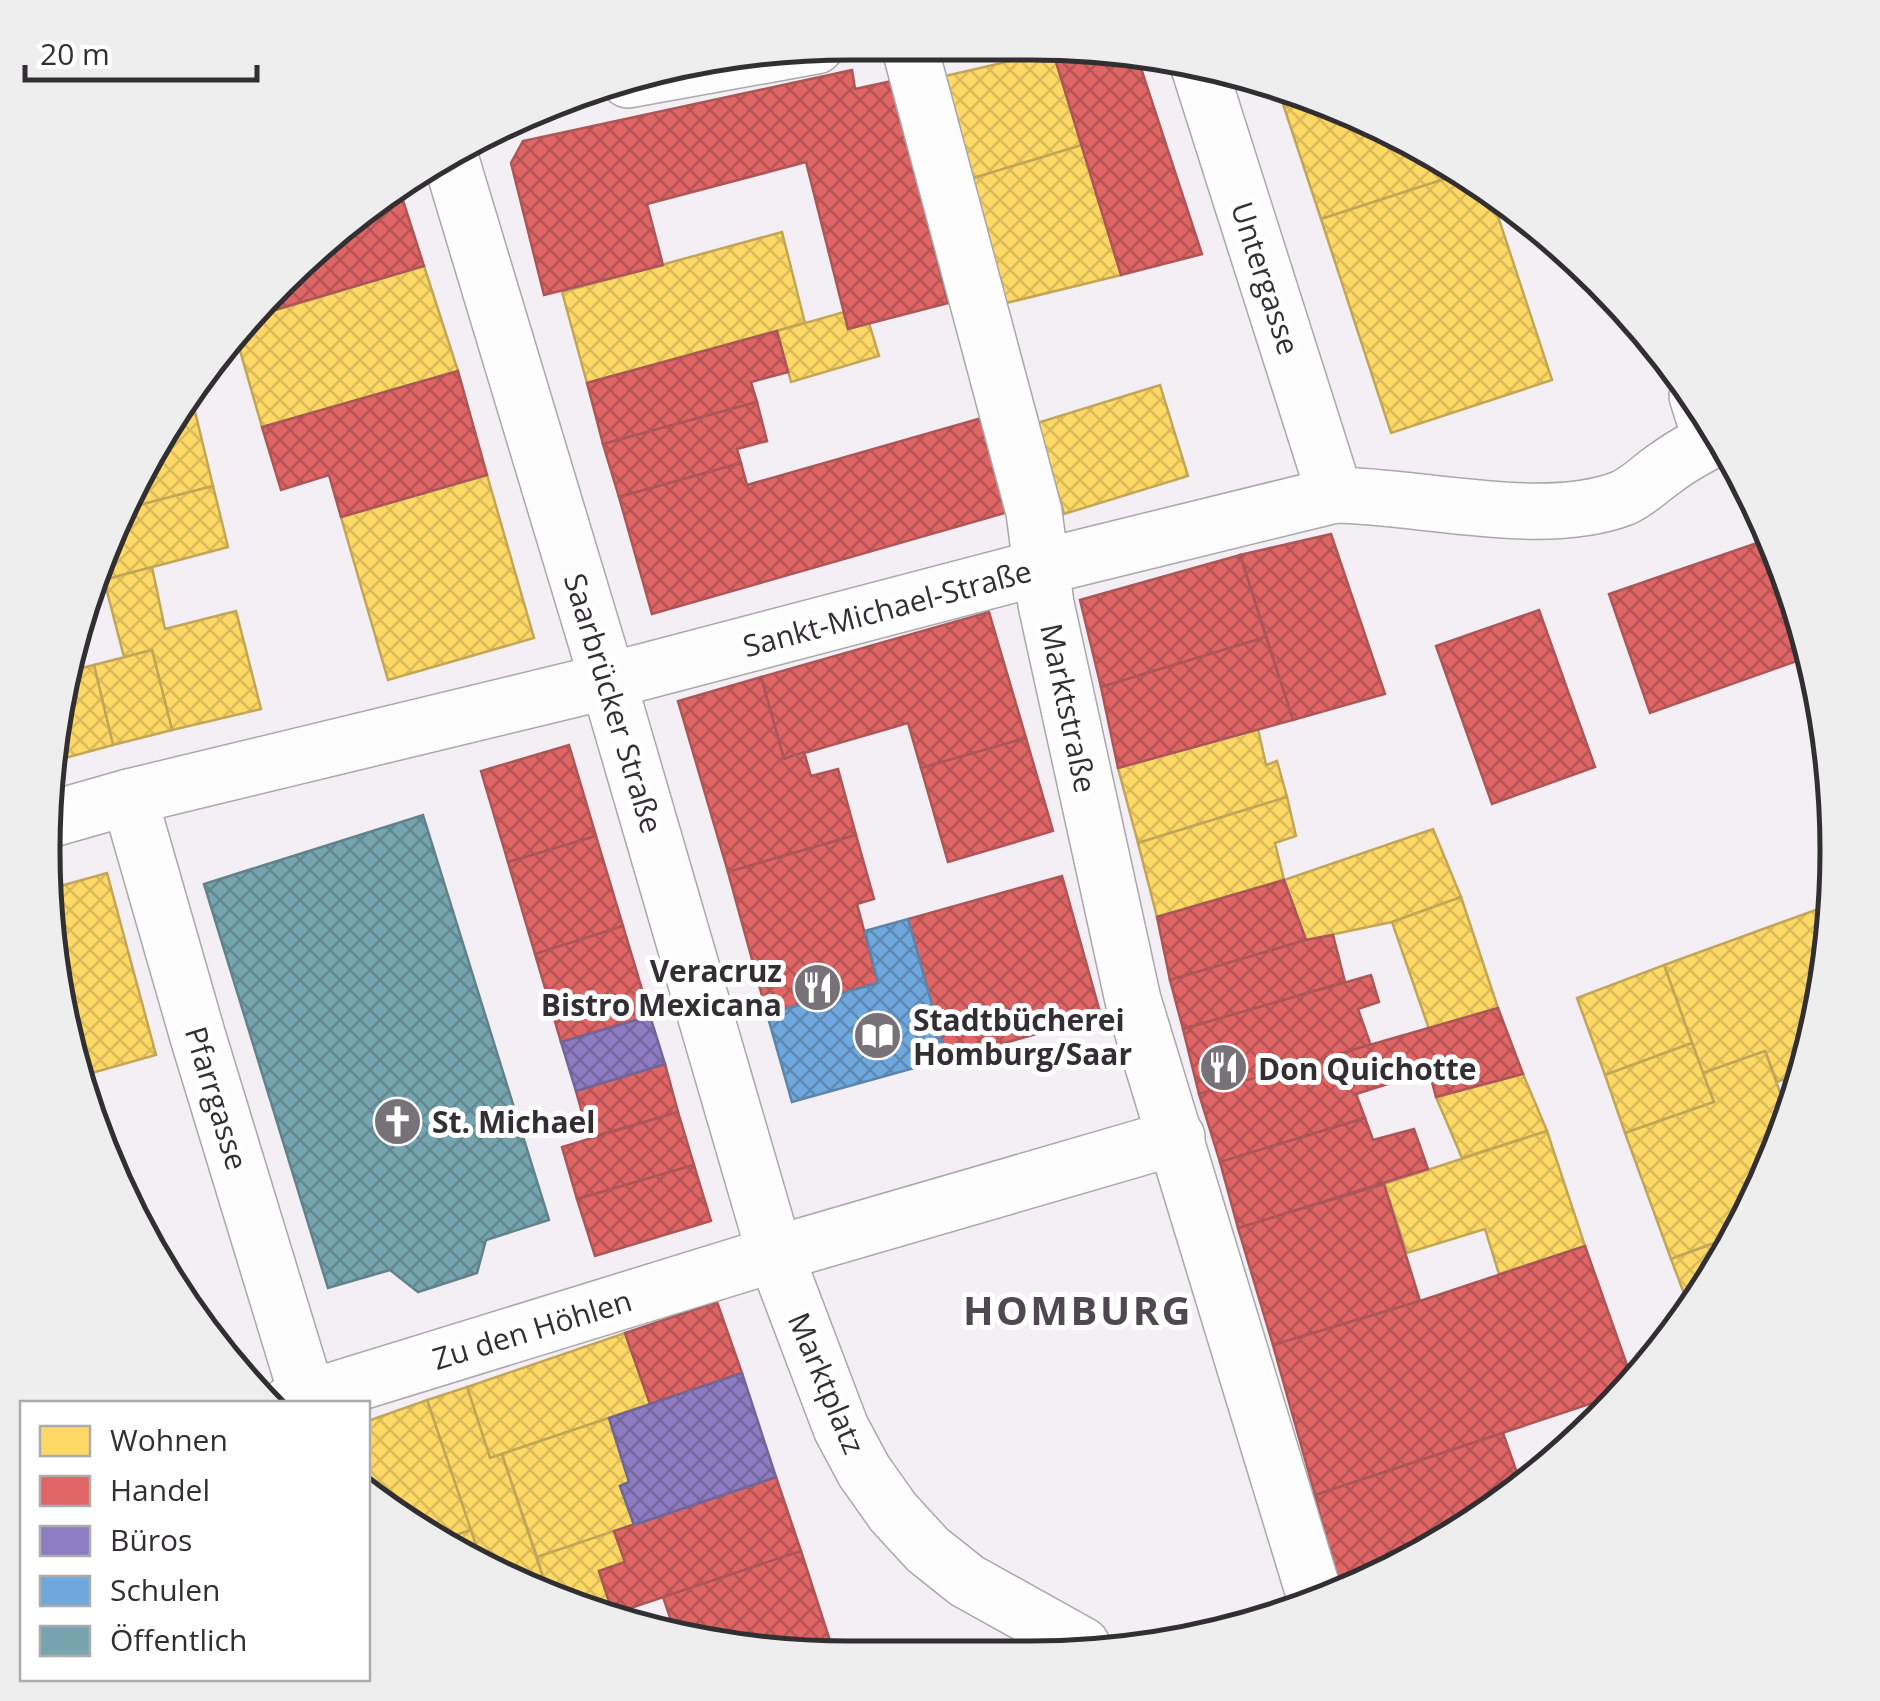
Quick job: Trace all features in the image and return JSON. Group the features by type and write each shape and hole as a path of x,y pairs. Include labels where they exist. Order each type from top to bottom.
{"street":[{"name":"Marktstraße","path":"913,60 1034,512 1046,604 1133,1000 1312,1588"},
{"name":"Untergasse","path":"1203,80 1335,495"},
{"name":"Saarbrücker Straße","path":"453,167 774,1254"},
{"name":"Sankt-Michael-Straße","path":"61,817 608,682 1042,567 1335,495 1545,512 1594,508 1628,496 1670,464 1700,433"},
{"name":"Pfarrgasse","path":"129,797 298,1401"},
{"path":"774,1254 1176,1138"},
{"name":"Zu den Höhlen","path":"298,1401 774,1254"},
{"name":"Marktplatz","path":"774,1254 841,1428 893,1512 928,1550 967,1580 1072,1639"}],"building: Wohnen":[{"path":"1014,60 1056,61 1082,145 967,180 941,77"},
{"path":"1282,101 1379,142 1446,179 1321,219"},
{"path":"1082,145 1121,275 998,305 967,180"},
{"path":"1446,179 1469,193 1497,213 1552,380 1391,433 1321,219"},
{"path":"782,232 805,323 587,383 562,292"},
{"path":"424,266 458,371 262,427 240,349 274,310"},
{"path":"844,312 848,329 869,323 879,356 791,382 777,331"},
{"path":"1160,385 1188,476 1064,514 1037,423"},
{"path":"194,409 213,486 140,505"},
{"path":"487,475 534,638 388,680 341,517"},
{"path":"213,486 228,547 108,579 140,505"},
{"path":"152,567 165,629 236,611 261,709 172,730 152,650 124,657 106,586 108,579"},
{"path":"152,650 172,730 113,745 94,665"},
{"path":"94,665 113,745 66,758 75,696 82,668"},
{"path":"1258,729 1266,765 1277,761 1287,797 1138,843 1118,768"},
{"path":"1287,797 1296,836 1275,843 1284,880 1157,917 1138,843"},
{"path":"1433,829 1461,897 1392,922 1306,940 1284,880"},
{"path":"107,873 156,1055 92,1073 75,1005 61,886"},
{"path":"1461,897 1498,1008 1429,1029 1392,922"},
{"path":"1817,909 1805,1005 1786,1079 1777,1082 1765,1051 1703,1073 1664,965"},
{"path":"1664,965 1692,1043 1605,1075 1577,998"},
{"path":"1692,1043 1714,1102 1625,1133 1605,1075"},
{"path":"1765,1051 1781,1095 1760,1153 1716,1242 1671,1259 1625,1133 1714,1102 1703,1073"},
{"path":"1523,1074 1547,1131 1462,1158 1436,1097"},
{"path":"1547,1131 1585,1246 1499,1274 1485,1229 1407,1253 1384,1184"},
{"path":"1716,1242 1684,1294 1671,1259"},
{"path":"625,1333 650,1404 490,1458 467,1387"},
{"path":"467,1387 490,1458 502,1454 544,1579 476,1546 427,1400"},
{"path":"427,1400 471,1530 455,1535 370,1479 370,1420"},
{"path":"609,1418 629,1482 620,1486 634,1525 537,1557 502,1454"},
{"path":"471,1530 476,1546 455,1535"},
{"path":"614,1531 625,1562 599,1571 609,1603 544,1579 537,1557"}],"building: Handel":[{"path":"1056,61 1141,68 1202,254 1121,275"},
{"path":"852,70 855,89 892,81 948,303 848,329 806,162 647,204 663,265 544,295 511,163 523,141"},
{"path":"403,199 424,266 274,310 329,256"},
{"path":"777,331 788,372 751,382 757,402 603,444 587,383"},
{"path":"458,371 487,475 341,517 329,475 281,490 262,427"},
{"path":"757,402 767,441 737,449 741,463 619,497 603,444"},
{"path":"992,415 1019,509 652,614 619,497 741,463 747,485"},
{"path":"1331,534 1385,694 1293,720 1240,555"},
{"path":"1758,543 1797,661 1650,713 1609,594"},
{"path":"1240,555 1266,637 1101,687 1080,600"},
{"path":"1539,610 1595,767 1492,804 1436,646"},
{"path":"989,612 1026,738 921,768 908,723 784,759 761,677"},
{"path":"1266,637 1293,720 1118,768 1101,687"},
{"path":"761,677 784,759 804,752 811,776 838,769 856,835 728,872 678,701"},
{"path":"1026,738 1053,831 948,862 921,768"},
{"path":"569,745 596,836 508,862 481,771"},
{"path":"856,835 874,899 857,904 878,983 767,1014 728,872"},
{"path":"596,836 623,926 535,954 508,862"},
{"path":"1062,876 1101,1016 947,1059 908,919"},
{"path":"1284,880 1306,940 1170,980 1157,917"},
{"path":"623,926 650,1016 561,1042 535,954"},
{"path":"1333,935 1345,982 1183,1029 1170,980"},
{"path":"1371,975 1379,1002 1358,1009 1371,1046 1199,1094 1183,1029"},
{"path":"1498,1008 1523,1074 1436,1097 1429,1071 1356,1094 1365,1118 1220,1162 1199,1094"},
{"path":"665,1064 678,1112 589,1138 576,1091"},
{"path":"678,1112 694,1165 577,1199 562,1147"},
{"path":"1365,1118 1373,1140 1414,1129 1428,1169 1238,1228 1220,1162"},
{"path":"694,1165 711,1221 595,1256 577,1199"},
{"path":"1384,1184 1420,1301 1273,1345 1238,1228"},
{"path":"1585,1246 1628,1367 1594,1402 1315,1495 1273,1345"},
{"path":"717,1302 742,1373 650,1404 625,1333"},
{"path":"1503,1433 1517,1473 1425,1535 1337,1579 1315,1495"},
{"path":"776,1477 801,1551 629,1609 609,1603 599,1571 625,1562 614,1531"},
{"path":"801,1551 830,1640 747,1634 671,1620 663,1597"}],"building: Büros":[{"path":"650,1016 665,1064 576,1091 561,1042"},
{"path":"742,1373 776,1477 634,1525 620,1486 629,1482 609,1418"}],"building: Schulen":[{"path":"908,919 947,1059 792,1102 767,1014 878,983 865,931"}],"building: Öffentlich":[{"name":"St. Michael","path":"423,815 549,1220 486,1240 477,1273 418,1292 390,1270 328,1288 204,884"}],"place":[{"name":"Veracruz Bistro Mexicana","path":"817,987"},
{"name":"Stadtbücherei Homburg/Saar","path":"878,1036"},
{"name":"Don Quichotte","path":"1223,1068"},
{"name":"St. Michael","path":"397,1121"}],"district":[{"name":"HOMBURG","path":"1078,1309"}]}
